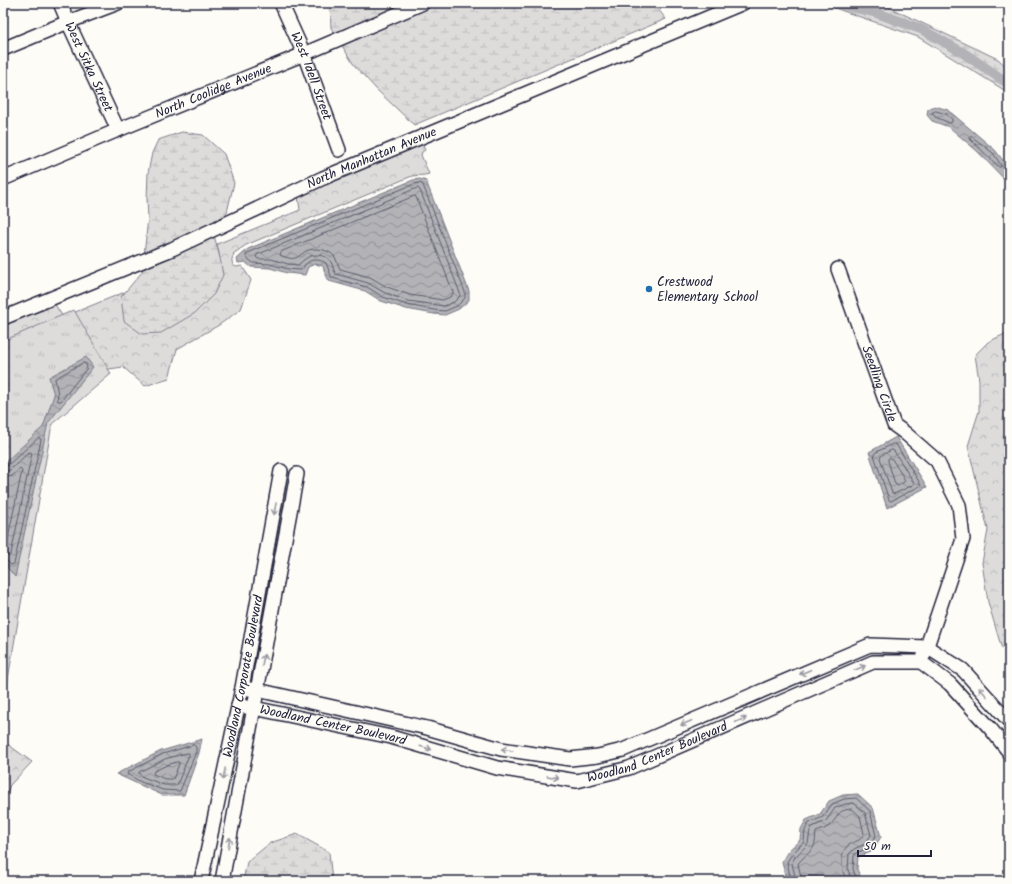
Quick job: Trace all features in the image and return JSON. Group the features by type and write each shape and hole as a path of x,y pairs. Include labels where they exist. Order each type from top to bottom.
{"street":[{"name":"West Sitka Street","path":"60,3 118,130"},
{"path":"3,49 118,3"},
{"name":"West Idell Street","path":"281,3 304,54 339,150"},
{"name":"North Coolidge Avenue","path":"3,179 424,3"},
{"name":"North Manhattan Avenue","path":"3,318 172,249 323,178 743,3"},
{"name":"Seedling Circle","path":"838,269 894,425 937,461 959,505 963,539 921,662"},
{"name":"Woodland Corporate Boulevard","path":"201,881 242,688 281,471"},
{"name":"Woodland Corporate Boulevard","path":"222,881 297,474"},
{"name":"Woodland Center Boulevard","path":"242,688 258,690 428,728 501,749 570,759 598,756 623,750 870,645 927,647"},
{"path":"927,647 963,670 1009,722"},
{"name":"Woodland Center Boulevard","path":"238,706 254,708 391,738 497,768 577,781 629,768 873,662 921,662"},
{"path":"921,662 950,684 990,728 1009,752"},
{"path":"442,752 447,733"},
{"path":"623,750 629,768"}],"green space":[{"path":"330,3 411,3 336,35 331,28"},
{"path":"436,3 653,3 666,19 414,125 377,90 354,65 341,44"},
{"path":"820,3 880,3 998,59 1009,69 1009,93 918,37"},
{"path":"182,132 203,135 224,154 234,183 227,212 222,220 144,255 148,218 148,173 152,153 158,140"},
{"path":"422,144 425,150 421,155 429,174 412,176 246,245 233,254 233,265 236,267 242,266 251,280 241,309 219,325 177,349 169,378 145,386 123,367 102,370 3,458 3,324 54,303 63,317 125,292 121,297 220,258 217,244 300,210 298,196 384,158"},
{"path":"214,235 223,275 214,294 195,313 161,333 142,334 124,321 121,297 142,272 143,266"},
{"path":"74,310 111,374 52,424 3,708 3,341"},
{"path":"1009,332 1009,660 1001,646 988,602 982,563 988,530 968,446 979,411 979,380 975,355 988,342"},
{"path":"3,717 6,743 32,762 10,785 3,802"},
{"path":"297,834 329,852 332,881 243,881 247,862 270,843"}],"water":[{"path":"935,106 948,110 995,150 1009,168 1009,184 977,151 949,127 932,121 927,115 928,109"},
{"path":"420,179 426,181 469,291 469,300 459,309 445,315 406,309 381,301 365,291 329,281 323,266 315,264 308,267 305,275 287,273 270,268 251,267 245,262 238,263 237,259 248,249 413,180"},
{"path":"86,357 93,367 48,423 15,577 3,562 3,464 43,427 54,395 49,377"},
{"path":"896,437 927,487 887,508 869,452"},
{"path":"202,739 199,753 184,795 162,795 116,774 161,751"},
{"path":"858,794 873,808 881,837 871,852 858,857 857,869 862,881 788,881 785,876 782,861 788,851 800,840 801,829 806,820 820,814 829,801 843,795"}],"waterway":[{"path":"834,3 874,12 921,29 962,52 1009,84"}],"place":[{"name":"Crestwood Elementary School","path":"649,289"}]}
